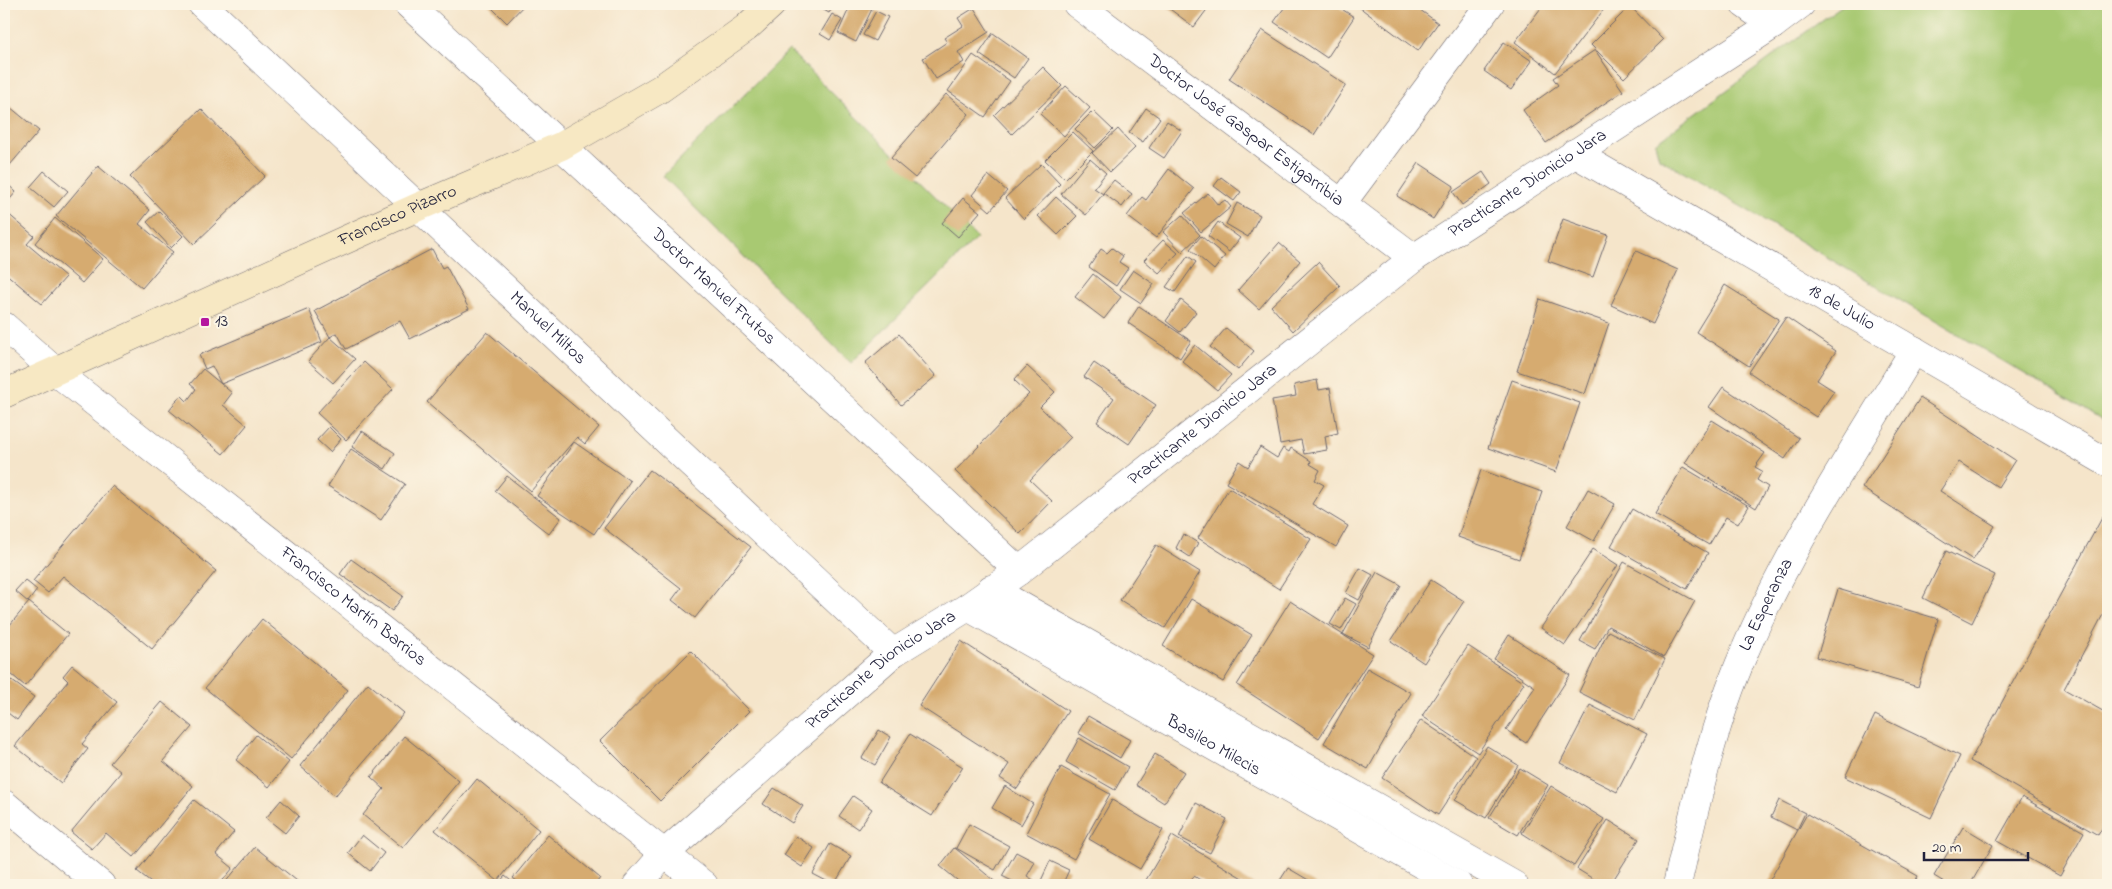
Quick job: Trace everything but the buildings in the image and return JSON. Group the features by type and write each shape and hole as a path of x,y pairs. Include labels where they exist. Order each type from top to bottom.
{"street":[{"name":"Manuel Miltos","path":"202,4 893,653"},
{"name":"Doctor Manuel Frutos","path":"408,4 1019,571"},
{"name":"Francisco Pizarro","path":"4,394 418,207 561,146 660,89 746,28 772,4"},
{"name":"Doctor José Gaspar Estigarribia","path":"1077,4 1414,258"},
{"path":"1342,203 1490,4"},
{"path":"1744,4 1773,25"},
{"name":"Practicante Dionicio Jara","path":"637,885 664,854 893,653 968,607 1019,571 1414,258 1773,25 1802,4"},
{"name":"18 de Julio","path":"1574,153 2108,463"},
{"name":"Francisco Martín Barrios","path":"4,326 54,371 704,885"},
{"name":"La Esperanza","path":"1677,885 1707,758 1743,654 1790,558 1914,350"},
{"path":"991,589 1514,885"},
{"name":"Basileo Milecis","path":"968,607 1458,885"},
{"path":"7,814 102,885"}],"green space":[{"path":"1844,4 2108,4 2108,423 1659,158 1655,143"},
{"path":"789,50 977,238 851,363 663,176"}],"place":[{"name":"13","path":"205,322"}]}
